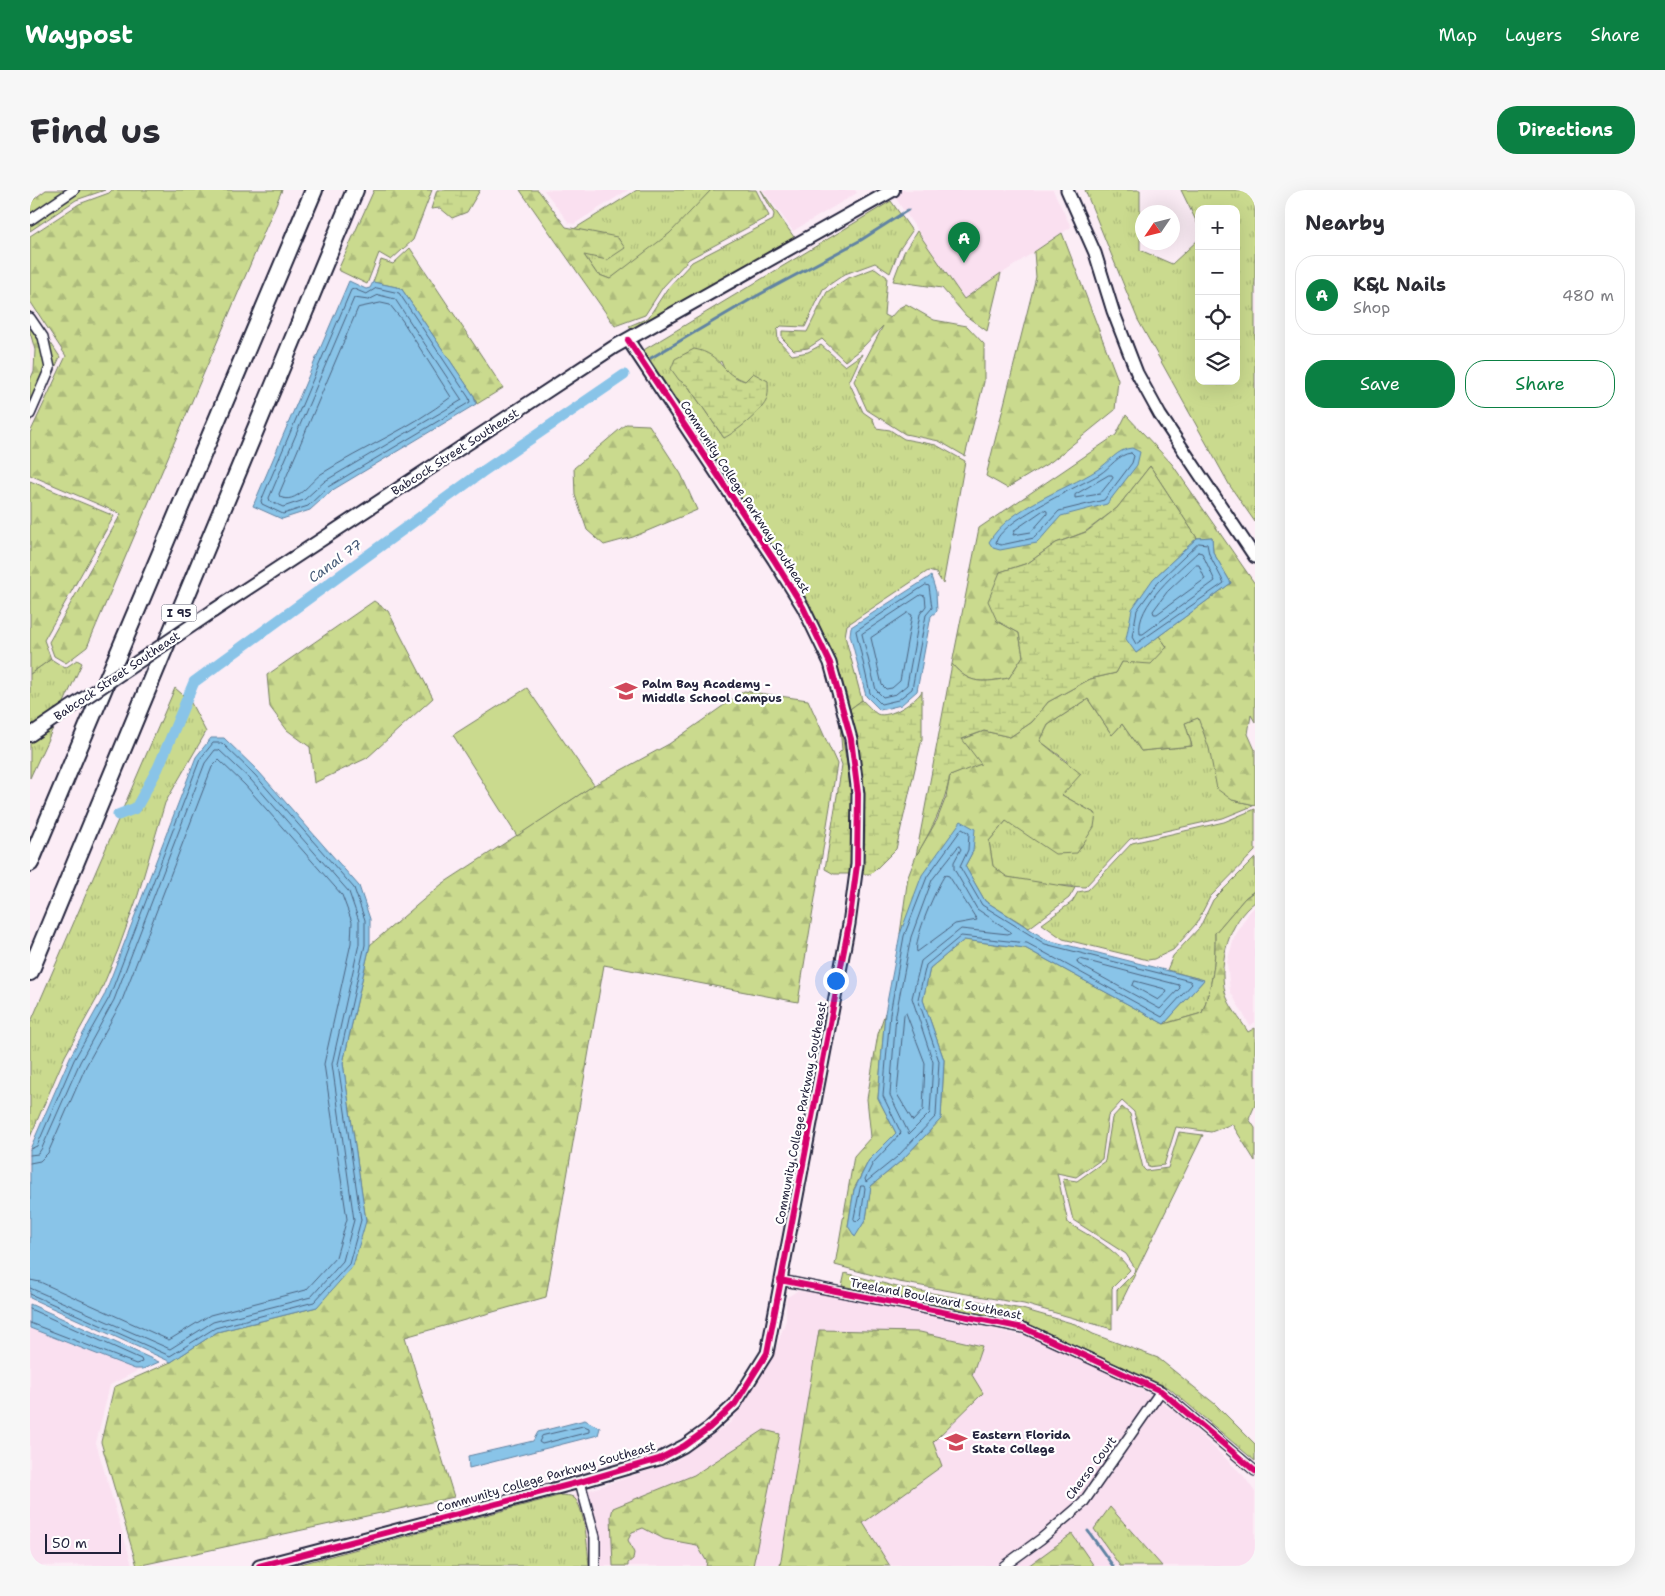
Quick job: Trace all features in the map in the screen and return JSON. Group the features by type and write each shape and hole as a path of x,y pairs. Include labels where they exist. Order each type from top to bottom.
{"highway":[{"path":"30,863 314,190"},
{"name":"I 95","path":"30,972 355,190"}],"main road":[{"name":"Babcock Street Southeast","path":"30,735 213,611 628,340 893,190"}],"street":[{"path":"30,220 74,190"},
{"path":"1067,190 1095,253 1113,311 1137,373 1160,415 1255,557"},
{"path":"30,318 43,337 50,368 30,414"},
{"name":"Community College Parkway Southeast","path":"259,1566 580,1482 659,1458 684,1446 709,1428 735,1404 767,1353 849,924 857,865 858,794 851,739 830,663 803,606 628,340"},
{"name":"Treeland Boulevard Southeast","path":"780,1280 1024,1328 1161,1391 1251,1465 1255,1471"},
{"name":"Cherso Court","path":"1004,1566 1041,1539 1083,1503 1161,1391"},
{"path":"580,1482 594,1537 595,1566"}],"shaded area":[{"path":"544,190 628,190 574,224 569,223"},
{"path":"763,190 855,190 857,193 793,231"},
{"path":"890,190 1053,190 1071,227 964,299"},
{"path":"1255,907 1255,1022 1250,1026 1230,991 1227,962 1234,938 1249,912"},
{"name":"Eastern Florida State College","path":"797,1291 815,1292 1035,1338 1135,1385 1180,1415 1243,1475 1255,1492 1255,1566 293,1566 562,1495 572,1496 674,1462 731,1422 772,1359 786,1320 786,1298"},
{"path":"30,1328 135,1369 141,1369 110,1385 96,1443 132,1565 30,1566"}],"green space":[{"path":"46,190 105,190 76,200 30,231 30,202"},
{"path":"112,190 282,190 87,647 66,663 54,656 49,642 121,514 30,475 30,433 66,356 30,301 30,236 79,204 109,193"},
{"path":"374,190 432,190 413,240 391,260 379,253 367,284 338,270"},
{"path":"437,190 480,190 467,212 452,218 440,208 431,209"},
{"path":"520,190 538,190 566,227 617,237 625,248 607,260 584,255 597,274 610,279 670,233 711,190 756,190 769,216 689,259 663,287 645,315 615,326"},
{"path":"637,190 711,190 677,227 610,279 597,274 584,255 624,248 618,238 574,229"},
{"path":"761,190 796,240 632,332 629,326 648,318 667,289 692,262 773,220 774,214"},
{"path":"1085,190 1140,190 1140,205 1135,205 1135,250 1140,250 1172,264 1195,243 1195,385 1240,385 1240,205 1195,205 1195,219 1181,190 1255,190 1255,522 1230,486 1138,320"},
{"path":"891,201 912,231 899,250 890,273 875,263 845,274 823,289 805,327 781,326 777,330 778,340 792,355 808,352 821,345 845,366 862,354 849,382 863,412 873,419 876,428 890,430 904,439 936,445 965,461 943,584 936,573 928,571 847,625 845,636 862,700 850,709 832,653 792,576 642,351","holes":["721,361 725,370 730,375 745,381 766,400 751,416 724,438 688,386"]},
{"path":"917,231 964,299 1001,273 987,331 966,316 942,288 893,281 904,252"},
{"path":"1062,233 1118,380 1115,410 1052,461 1007,488 986,476 1036,277 1034,252"},
{"path":"410,248 503,388 477,404 474,396 401,288 373,282 381,260 393,264"},
{"path":"875,268 887,277 884,315 890,318 899,308 906,304 934,320 967,326 984,344 984,382 965,456 939,441 905,434 867,410 854,381 883,326 862,348 845,361 822,339 808,348 794,350 782,338 782,331 807,332 827,292 846,279"},
{"path":"30,311 60,357 30,422 30,380 34,371 35,350 30,332"},
{"path":"694,349 711,355 730,374 737,378 745,381 753,373 768,381 768,396 763,406 747,422 724,438 688,386 679,380 671,369 675,359"},
{"path":"1126,415 1172,464 1255,584 1255,722 1251,715 1248,734 1255,750 1255,805 1232,800 1217,789 1209,748 1198,718 1185,723 1192,746 1141,751 1122,724 1112,735 1088,699 1048,725 1040,741 1081,774 1062,795 1096,814 1094,827 1077,853 1055,854 1006,821 989,841 993,866 1007,877 1075,888 1069,898 1029,928 985,901 965,866 973,851 900,934 908,877 916,856 937,820 946,797 950,776 980,763 961,740 984,731 1010,737 1032,722 1048,702 1090,679 1116,673 1122,662 1167,647 1159,636 1231,583 1213,552 1212,537 1197,538 1150,466 1117,508 1085,532 1056,543 1028,563 1000,572 997,621 1019,633 1023,656 1009,678 978,681 965,676 952,664 979,528 1116,435"},
{"path":"626,424 649,425 681,474 697,510 633,537 604,545 587,530 575,495 574,468"},
{"path":"1150,466 1197,538 1153,579 1136,653 1159,636 1167,647 1151,664 1122,662 1116,673 1090,679 1048,702 1032,722 1010,737 984,731 962,739 981,764 950,776 937,817 916,856 952,664 971,679 992,681 1009,678 1023,656 1019,633 997,621 988,601 1000,572 1028,563 1056,543 1086,532 1117,508"},
{"path":"30,481 114,516 44,640 51,659 30,674"},
{"path":"374,601 388,611 433,698 367,758 314,783 310,747 287,730 270,707 267,675"},
{"path":"51,659 65,668 77,660 82,663 62,707 30,729 30,674"},
{"path":"175,688 190,701 206,732 165,803 138,895 118,950 100,993 65,1056 30,1137 30,1024"},
{"path":"527,688 594,785 517,836 453,735"},
{"path":"744,691 808,700 837,764 798,1002 604,965 546,1297 405,1337 454,1497 137,1566 101,1442 114,1387 171,1362 217,1332 317,1307 366,1221 343,1063 370,945 442,884 594,785 669,744"},
{"path":"922,691 922,739 896,849 871,874 862,874 865,832 863,791 858,749 850,709 862,700 877,714 888,714 915,700"},
{"path":"1088,699 1112,735 1122,724 1141,751 1192,746 1185,723 1198,717 1232,800 1255,805 1223,818 1130,839 1085,887 1050,885 1007,877 993,867 989,841 1006,821 1096,814 1062,795 1067,761 1040,741 1048,725"},
{"path":"839,716 852,795 850,874 834,874 825,869 842,765 838,754 842,750"},
{"path":"54,726 30,778 30,742"},
{"path":"1255,809 1255,851 1210,897 1196,924 1173,950 1148,960 1063,939 1042,924 1072,902 1078,892 1088,890 1132,843 1224,822"},
{"path":"1255,858 1255,890 1245,898 1215,933 1213,974 1202,1013 1164,1024 1204,980 1167,970 1173,956 1200,927 1213,900"},
{"path":"1255,891 1255,902 1238,920 1228,942 1223,968 1223,980 1229,1002 1248,1032 1255,1028 1255,1105 1249,1119 1255,1128 1255,1161 1232,1124 1211,1132 1176,1127 1164,1165 1148,1167 1134,1112 1122,1101 1108,1116 1102,1159 1076,1177 1057,1173 1068,1223 1110,1249 1130,1270 1112,1288 1112,1329 1024,1304 899,1282 835,1265 854,1156 871,1137 867,1099 878,1034 885,1013 878,1098 896,1133 869,1160 854,1189 848,1226 855,1236 866,1219 871,1186 901,1161 941,1119 944,1060 923,1000 930,968 964,940 1025,948 1164,1024 1202,1013 1213,974 1215,933 1245,898"},
{"path":"1122,1107 1130,1114 1143,1168 1146,1171 1168,1168 1179,1132 1203,1135 1117,1311 1117,1290 1134,1273 1135,1268 1126,1254 1073,1220 1063,1179 1077,1181 1105,1161 1112,1118"},
{"path":"845,1273 897,1287 1022,1309 1075,1324 1093,1334 1158,1358 1215,1404 1255,1444 1255,1461 1169,1388 1026,1323 842,1286"},
{"path":"819,1330 920,1332 982,1346 972,1375 983,1393 933,1442 942,1466 863,1523 890,1566 780,1566"},
{"path":"764,1430 780,1434 753,1566 706,1566 707,1562 697,1545 664,1539 643,1528 632,1532 628,1540 634,1553 633,1559 628,1563 628,1566 613,1566 611,1516 613,1508 694,1475"},
{"path":"562,1495 573,1497 580,1509 585,1529 589,1566 293,1566"},
{"path":"1110,1507 1162,1566 1120,1566 1094,1529"},
{"path":"1072,1534 1094,1566 1028,1566"}],"water":[{"path":"349,281 366,289 370,288 373,282 401,288 474,396 476,404 331,491 310,510 282,519 253,506"},
{"path":"1132,448 1140,452 1137,465 1107,504 1061,516 1037,543 1000,550 993,548 989,542 998,530 1023,509 1084,478 1122,451"},
{"path":"1212,537 1213,552 1231,583 1136,653 1126,639 1132,609 1153,579 1197,538"},
{"path":"931,576 936,592 937,611 931,616 917,691 901,705 880,710 866,696 850,635 851,627"},
{"path":"211,738 224,738 259,772 359,886 370,919 370,945 343,1063 366,1221 353,1266 317,1307 217,1332 171,1362 30,1298 30,1149 70,1057 104,996 196,757"},
{"path":"961,821 975,829 973,851 965,866 985,901 1047,940 1204,980 1164,1024 1025,948 964,940 930,968 923,1000 944,1060 941,1119 901,1161 871,1186 866,1219 855,1237 848,1226 854,1190 869,1160 896,1133 878,1098 885,1013 900,934 922,875"},
{"path":"30,1304 159,1362 143,1369 135,1369 30,1328"},
{"path":"585,1420 600,1428 598,1435 469,1468 468,1456 533,1441 538,1432"}],"waterway":[{"path":"651,358 753,298 861,240 908,210"},
{"name":"Canal 77","path":"118,815 136,808 158,768 194,682 482,472 624,375"},
{"path":"1088,1531 1113,1566"}],"cycle path":[{"path":"259,1566 580,1482 659,1459 684,1446 709,1428 735,1404 767,1353 849,924 857,865 858,794 851,739 830,663 803,607 774,560 628,340"},
{"path":"780,1280 1024,1328 1161,1391 1255,1471"}],"place":[{"name":"K&L Nails","path":"964,263"},
{"name":"Palm Bay Academy - Middle School Campus","path":"626,691"},
{"name":"Eastern Florida State College","path":"956,1442"}]}
